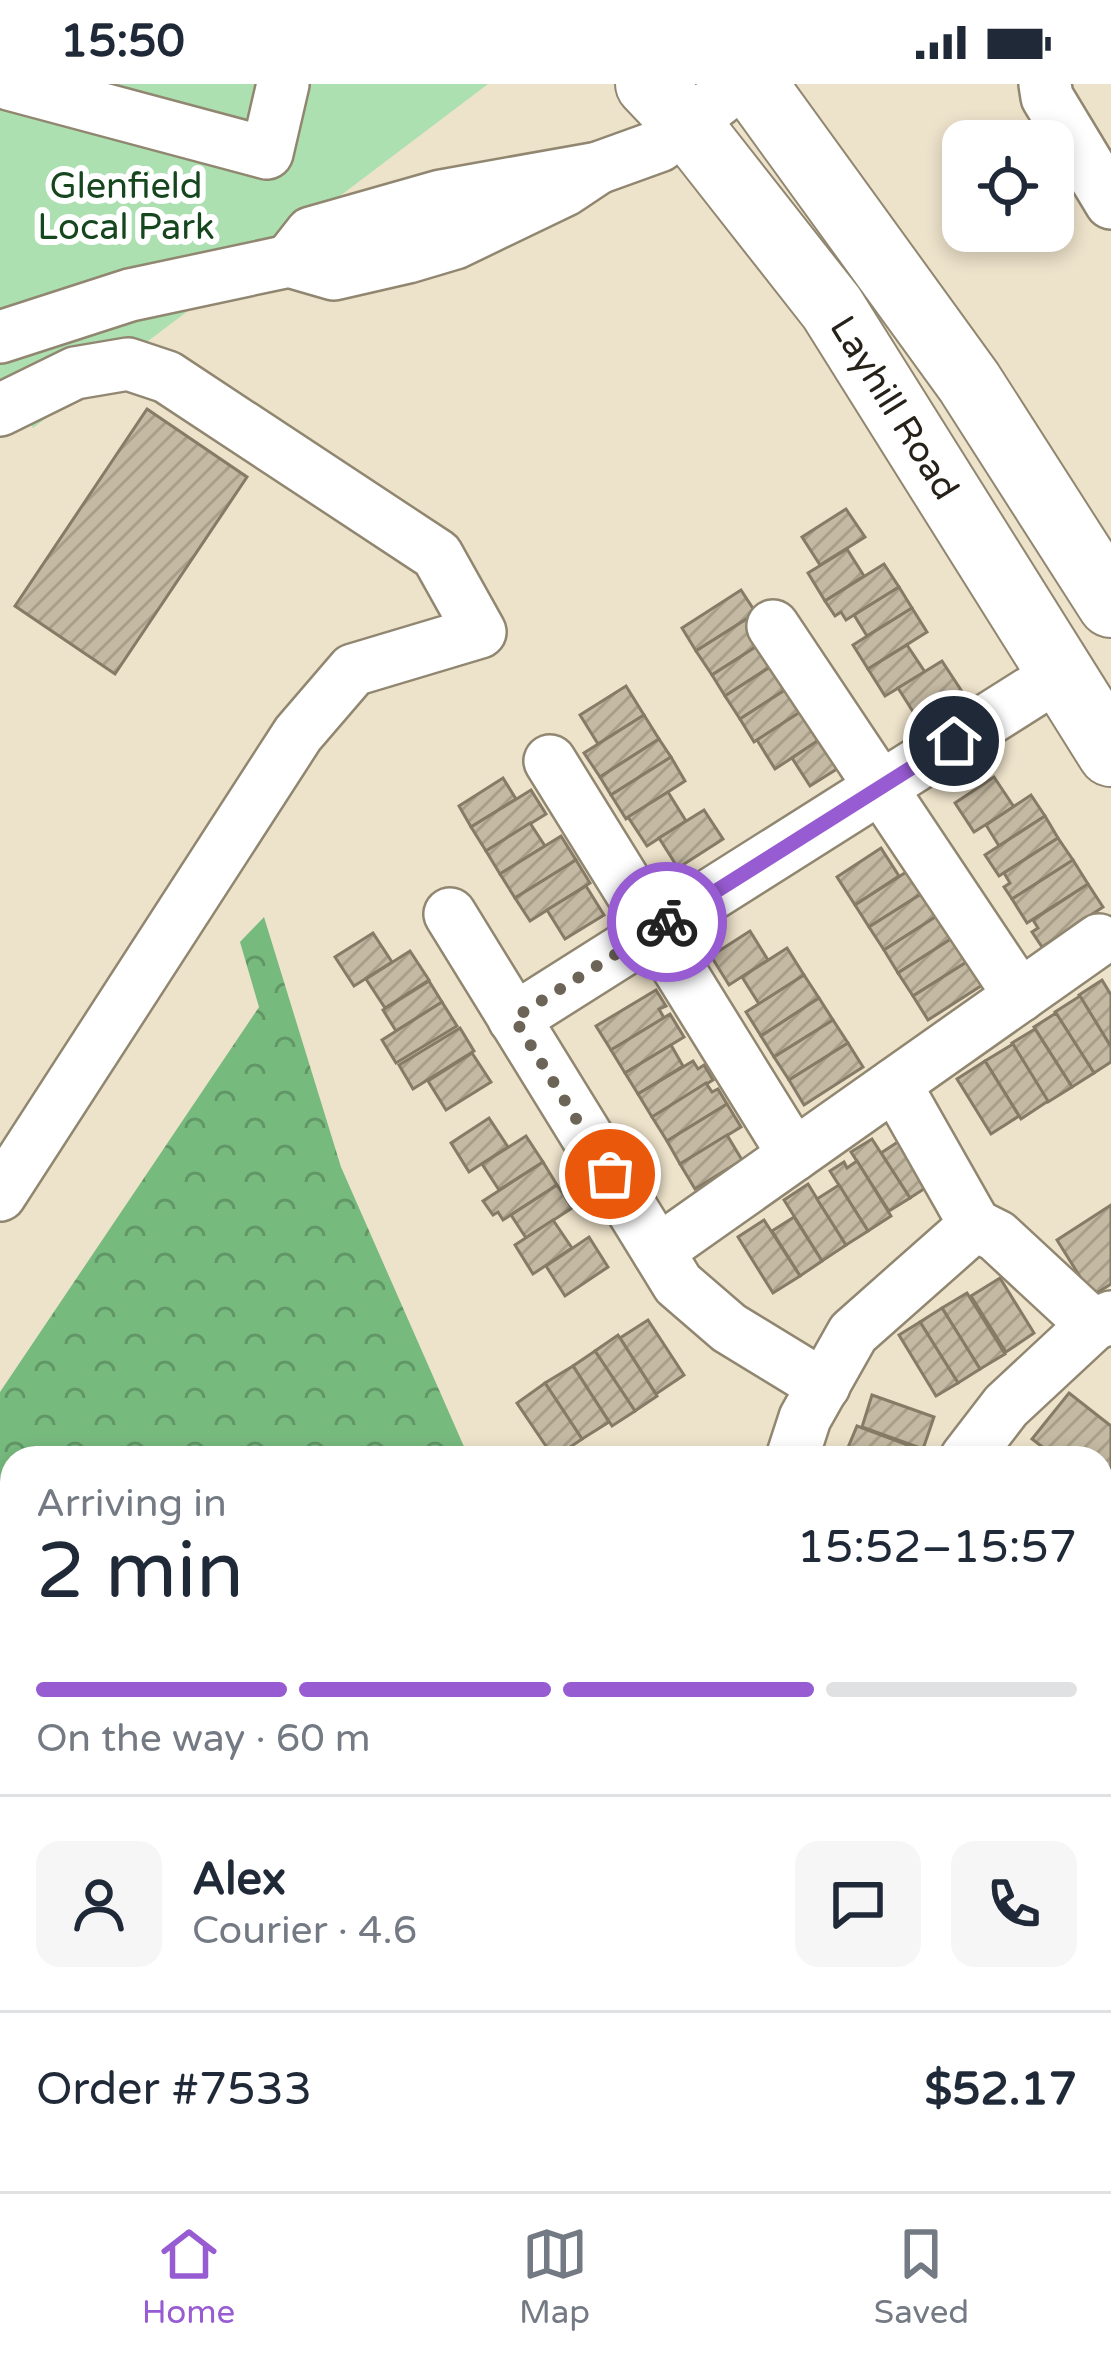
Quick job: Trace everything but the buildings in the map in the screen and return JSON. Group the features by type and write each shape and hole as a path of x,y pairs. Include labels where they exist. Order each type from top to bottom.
{"main road":[{"name":"Layhill Road","path":"754,84 969,382 1111,604"},
{"name":"Layhill Road","path":"669,105 832,308 1111,753"}],"street":[{"path":"9,84 267,153 284,84"},
{"path":"0,337 130,295 289,261 334,274 455,243 565,190 598,168 659,146 669,105 739,84"},
{"path":"1045,84 1047,98 1111,203"},
{"path":"0,410 75,374 128,364 167,377 437,555 480,632 353,670 298,734 0,1195"},
{"path":"773,626 1020,996"},
{"path":"514,1018 1060,674"},
{"path":"550,761 794,1155"},
{"path":"450,914 679,1284 730,1328 824,1386"},
{"path":"658,1251 1099,940"},
{"path":"895,1084 975,1225 998,1236 1102,1321 1006,1406 981,1446"},
{"path":"796,1446 806,1418 853,1333 975,1225"}],"green space":[{"name":"Glenfield Local Park","path":"0,84 488,84 33,428 0,380"},
{"path":"264,917 341,1167 464,1446 0,1446 0,1392 259,1007 240,942"}],"way so far":[{"path":"610,1174 514,1018 667,922"}],"route":[{"path":"667,922 954,741"}]}
